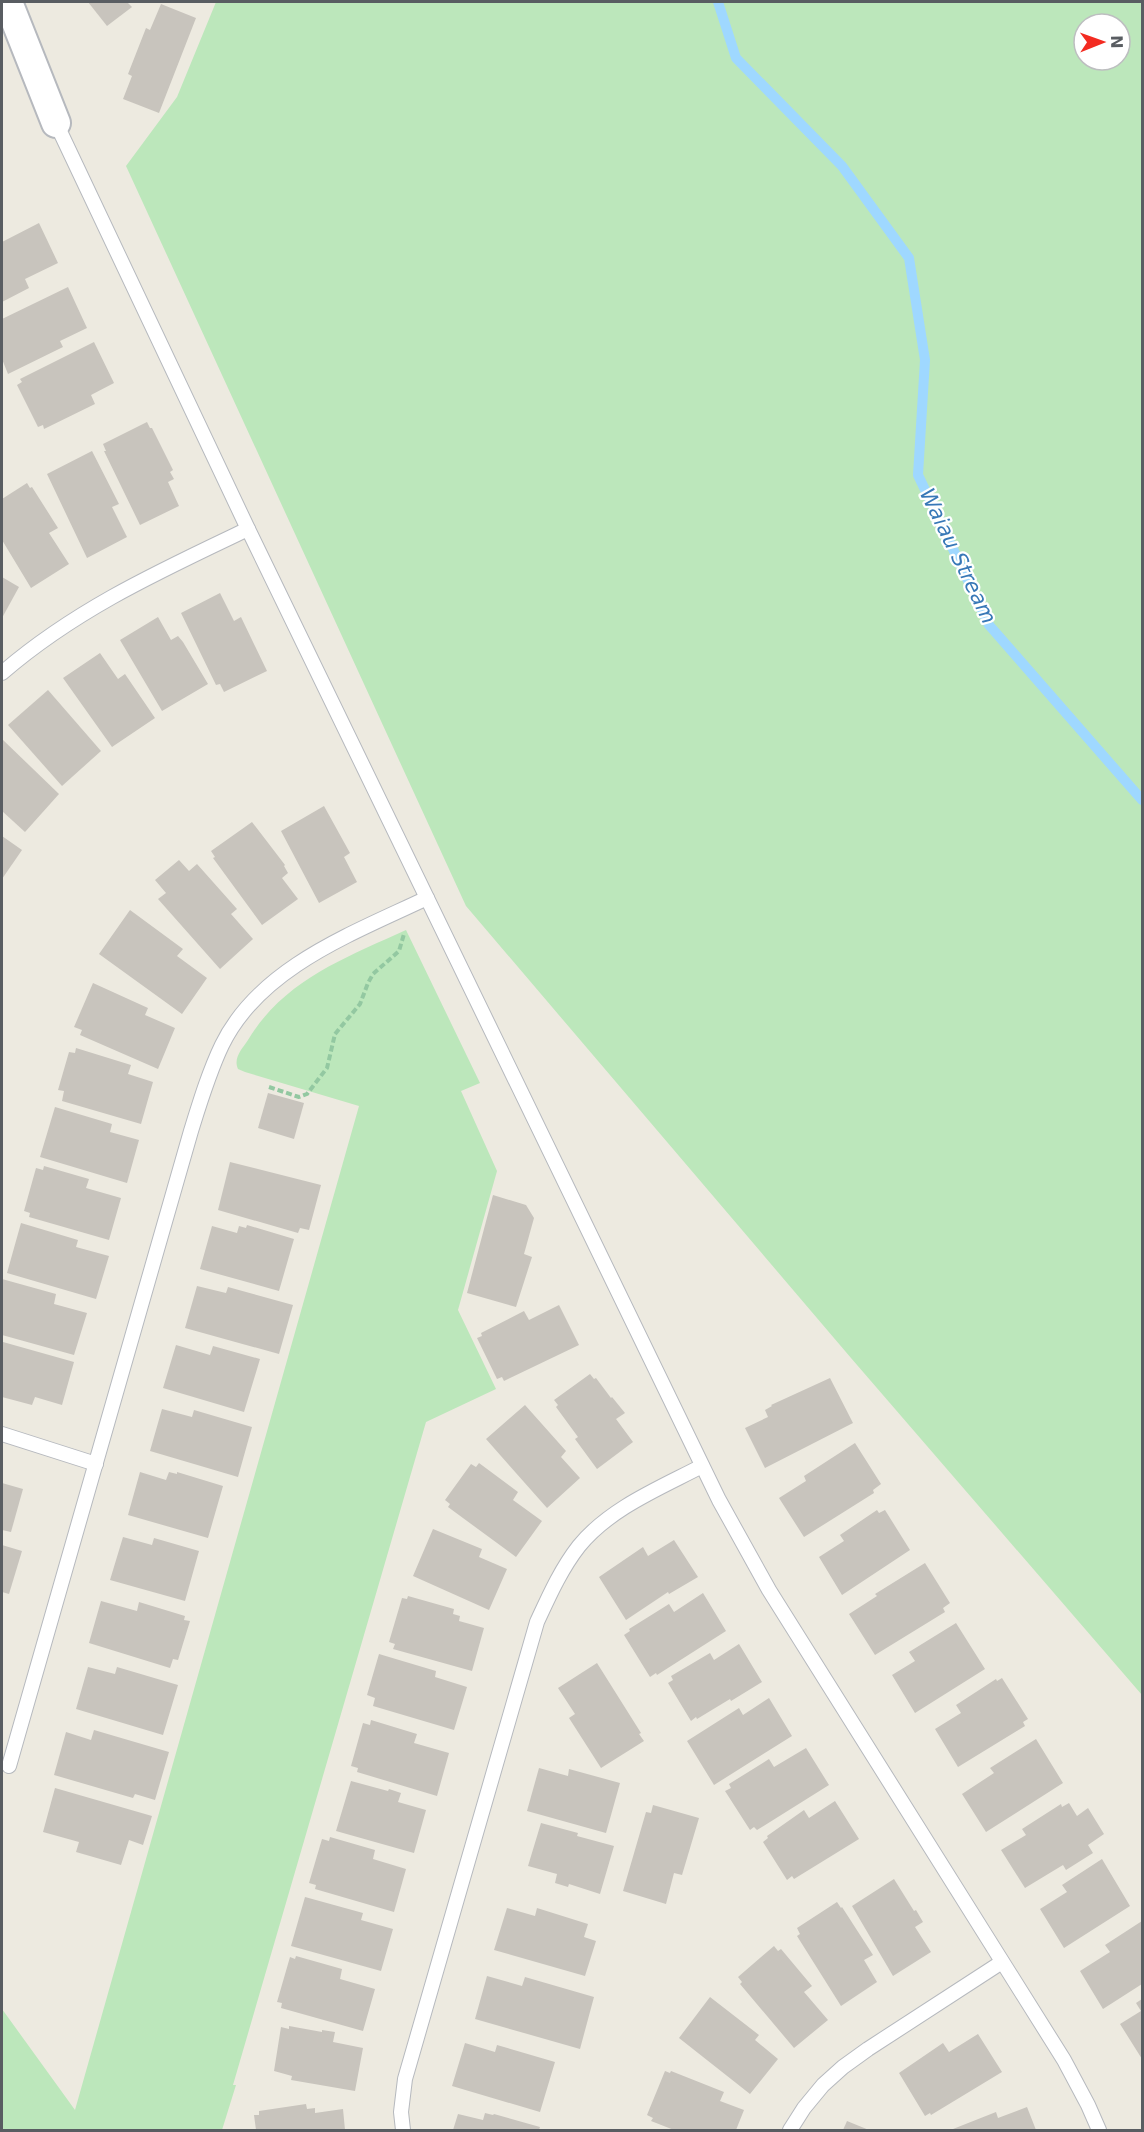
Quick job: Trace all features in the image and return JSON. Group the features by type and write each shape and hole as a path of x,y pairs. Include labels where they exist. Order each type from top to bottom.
{"street":[{"path":"7,6 57,123"}],"lane":[{"path":"57,123 248,529 719,1500 770,1590 1064,2060 1089,2105 1099,2130"},
{"path":"2,674 46,637 125,588 248,529"},
{"path":"9,1766 190,1131 223,1043 250,1006 271,984 299,963 330,944 427,898"},
{"path":"2,1434 96,1464"},
{"path":"403,2130 401,2112 405,2079 540,1614 552,1589 580,1545 598,1527 644,1496 702,1466"},
{"path":"790,2130 804,2108 843,2067 1002,1962"}],"path":[{"path":"269,1087 299,1097 308,1094 327,1068 335,1034 360,1004 373,974 395,957 403,943 403,935 410,931"}],"green space":[{"path":"216,2 1142,2 1142,1695 466,906 126,166 177,97"},
{"path":"406,930 480,1083 461,1091 497,1171 458,1310 496,1389 426,1422 233,2085 236,2085 222,2130 2,2130 2,2009 75,2110 359,1106 245,1072 238,1069 237,1057 263,1019 279,1001 298,986 339,961"}],"building":[{"path":"88,2 127,2 132,7 107,26"},
{"path":"161,4 196,18 159,113 123,99 132,76 128,74 146,28 150,30"},
{"path":"39,223 58,263 25,279 29,288 2,302 2,242"},
{"path":"68,287 87,328 60,341 63,347 8,374 2,359 2,319"},
{"path":"94,342 114,383 91,395 95,404 44,429 43,425 38,427 17,385 22,382 20,379"},
{"path":"147,422 173,470 170,472 174,479 168,482 179,506 140,525 104,451 106,451 103,444"},
{"path":"92,451 119,504 112,507 127,537 87,558 47,474"},
{"path":"27,483 30,488 32,487 58,528 49,533 69,564 31,588 2,540 2,499"},
{"path":"2,577 19,587 2,618"},
{"path":"220,593 234,621 241,617 267,671 224,692 220,684 216,685 181,613"},
{"path":"158,617 171,640 178,636 183,642 208,684 162,711 120,640"},
{"path":"100,653 118,679 125,674 155,718 112,747 63,678"},
{"path":"48,690 101,751 62,786 8,725"},
{"path":"2,739 59,794 25,832 2,811"},
{"path":"324,806 350,853 344,857 357,882 319,903 281,831"},
{"path":"252,822 285,865 288,873 282,878 298,899 262,925 213,858 215,857 211,851"},
{"path":"2,836 22,850 2,879"},
{"path":"179,860 189,871 197,864 237,909 231,914 253,939 220,969 158,899 166,893 155,880"},
{"path":"130,910 183,949 177,956 207,978 182,1014 99,954"},
{"path":"93,983 148,1008 145,1015 175,1028 158,1069 80,1035 82,1030 74,1027"},
{"path":"76,1048 131,1065 128,1074 153,1082 141,1124 62,1101 64,1091 58,1090 69,1052 75,1053"},
{"path":"268,1093 304,1103 294,1139 258,1128"},
{"path":"55,1107 112,1124 110,1132 139,1140 127,1183 40,1157"},
{"path":"230,1162 321,1185 309,1230 300,1228 298,1233 218,1210"},
{"path":"44,1166 89,1179 86,1188 121,1198 109,1240 29,1217 30,1213 24,1211 36,1168 43,1170"},
{"path":"493,1195 526,1205 534,1218 524,1254 532,1257 516,1307 467,1293"},
{"path":"21,1223 78,1240 76,1247 109,1256 96,1299 7,1273"},
{"path":"247,1225 294,1239 279,1291 200,1269 212,1226 237,1233 239,1226 246,1228"},
{"path":"2,1279 56,1294 54,1304 87,1313 74,1355 2,1335"},
{"path":"197,1286 226,1293 228,1287 293,1305 279,1354 185,1328"},
{"path":"559,1305 579,1345 504,1381 502,1377 497,1379 477,1338 482,1336 481,1333 524,1311 529,1320"},
{"path":"3,1342 74,1362 62,1405 35,1397 32,1405 2,1397"},
{"path":"176,1345 210,1355 213,1346 260,1359 244,1412 163,1388"},
{"path":"590,1374 625,1413 616,1419 633,1442 597,1469 575,1439 578,1437 556,1407 558,1405 554,1400"},
{"path":"830,1378 853,1423 765,1468 745,1428 768,1417 765,1410 771,1405"},
{"path":"525,1405 566,1451 561,1457 580,1478 547,1508 486,1439"},
{"path":"162,1409 192,1417 194,1410 252,1427 238,1477 150,1451"},
{"path":"855,1443 881,1484 873,1490 874,1493 804,1537 779,1498 806,1481 804,1476"},
{"path":"479,1463 518,1492 513,1500 542,1521 516,1557 448,1507 450,1504 445,1500 471,1464 476,1467"},
{"path":"140,1472 166,1480 169,1472 177,1474 177,1472 223,1486 208,1538 128,1515"},
{"path":"2,1483 23,1489 11,1532 2,1530"},
{"path":"877,1510 879,1513 885,1510 910,1550 842,1595 819,1557 844,1541 840,1535"},
{"path":"433,1529 482,1549 479,1557 507,1569 489,1610 413,1576"},
{"path":"123,1537 152,1545 154,1538 199,1551 185,1601 110,1580"},
{"path":"674,1540 698,1577 669,1594 668,1592 626,1620 599,1577 643,1547 648,1556"},
{"path":"2,1545 22,1551 9,1594 2,1592"},
{"path":"925,1563 950,1603 943,1608 945,1612 875,1655 849,1614 877,1596 875,1594"},
{"path":"703,1593 726,1631 657,1675 656,1673 650,1677 624,1635 630,1631 629,1629 669,1604 674,1612"},
{"path":"408,1596 454,1609 453,1614 460,1616 459,1621 484,1628 472,1671 393,1649 395,1644 389,1642 402,1598 407,1599"},
{"path":"101,1601 137,1611 139,1602 185,1616 184,1620 190,1621 178,1660 173,1659 170,1668 89,1643"},
{"path":"956,1623 985,1669 915,1713 892,1675 915,1661 909,1652"},
{"path":"739,1644 762,1682 691,1721 668,1683 673,1680 671,1676 710,1653 714,1660"},
{"path":"379,1654 436,1671 435,1677 467,1687 454,1730 373,1706 375,1698 367,1695"},
{"path":"597,1663 644,1741 601,1768 569,1718 575,1714 558,1688"},
{"path":"88,1667 115,1674 117,1667 178,1685 163,1735 76,1709"},
{"path":"1002,1678 1028,1719 1023,1722 1025,1726 958,1767 935,1729 961,1713 956,1705 996,1679 997,1681"},
{"path":"769,1698 792,1736 714,1785 687,1741 739,1708 743,1715"},
{"path":"371,1720 417,1734 414,1743 449,1753 437,1796 357,1772 358,1768 351,1766 363,1723 370,1725"},
{"path":"94,1730 169,1752 155,1800 135,1794 133,1798 54,1775 66,1732 91,1740"},
{"path":"1036,1739 1063,1783 986,1832 962,1794 994,1773 990,1768"},
{"path":"806,1748 829,1785 757,1830 754,1827 750,1830 725,1791 731,1788 729,1784 769,1759 774,1767"},
{"path":"539,1768 568,1776 569,1769 620,1783 606,1833 527,1811"},
{"path":"351,1781 401,1793 398,1802 426,1810 414,1853 336,1831"},
{"path":"55,1788 152,1816 143,1845 129,1840 121,1865 76,1852 79,1842 43,1832"},
{"path":"835,1801 859,1839 794,1879 792,1876 787,1880 763,1842 768,1838 767,1836 804,1810 809,1818"},
{"path":"1069,1803 1077,1816 1088,1808 1104,1834 1088,1845 1093,1853 1066,1870 1063,1865 1025,1888 1001,1850 1026,1835 1022,1829 1061,1804 1062,1807"},
{"path":"653,1805 699,1818 682,1875 674,1873 666,1904 623,1891 646,1812 651,1813"},
{"path":"541,1823 614,1846 600,1894 569,1884 568,1887 555,1883 557,1874 528,1866"},
{"path":"330,1837 375,1850 373,1859 406,1869 394,1912 315,1889 316,1885 309,1883 322,1839 329,1841"},
{"path":"1102,1859 1130,1906 1064,1948 1040,1909 1067,1892 1062,1885"},
{"path":"894,1879 923,1922 915,1927 931,1952 893,1976 852,1906"},
{"path":"305,1897 363,1913 361,1920 393,1929 381,1971 291,1946"},
{"path":"837,1902 873,1955 864,1960 877,1982 841,2006 797,1936 800,1934 797,1928"},
{"path":"507,1908 535,1916 537,1908 588,1924 584,1937 596,1941 585,1976 494,1950"},
{"path":"1142,1921 1142,1984 1103,2009 1080,1971 1110,1952 1105,1945"},
{"path":"774,1946 778,1951 781,1949 812,1986 804,1992 828,2020 794,2048 740,1984 742,1982 738,1977"},
{"path":"296,1956 342,1969 340,1979 375,1989 363,2031 281,2008 282,2003 277,2002 290,1957 295,1959"},
{"path":"487,1976 522,1986 525,1977 594,1997 580,2049 475,2019"},
{"path":"710,1997 759,2035 755,2040 778,2059 750,2094 679,2038"},
{"path":"1142,1999 1142,2059 1120,2024 1141,2011 1136,2003"},
{"path":"289,2026 335,2032 333,2042 363,2048 355,2091 291,2080 292,2076 274,2071 281,2027 289,2029"},
{"path":"978,2034 1002,2072 931,2115 930,2113 925,2116 899,2073 943,2043 949,2052"},
{"path":"465,2043 495,2052 497,2045 555,2062 540,2112 452,2086"},
{"path":"665,2071 670,2073 671,2071 724,2092 720,2101 744,2110 736,2130 674,2130 651,2121 653,2118 647,2115"},
{"path":"306,2104 307,2109 315,2108 315,2113 343,2109 345,2130 256,2130 254,2115 259,2115 259,2111"},
{"path":"1027,2107 1036,2130 953,2130 996,2112 998,2118"},
{"path":"485,2113 540,2127 539,2130 453,2130 458,2114 483,2120"},
{"path":"847,2121 869,2130 843,2130"}],"waterway":[{"name":"Waiau Stream","path":"718,2 736,58 842,166 909,258 925,360 918,475 989,625 1142,800"}]}
